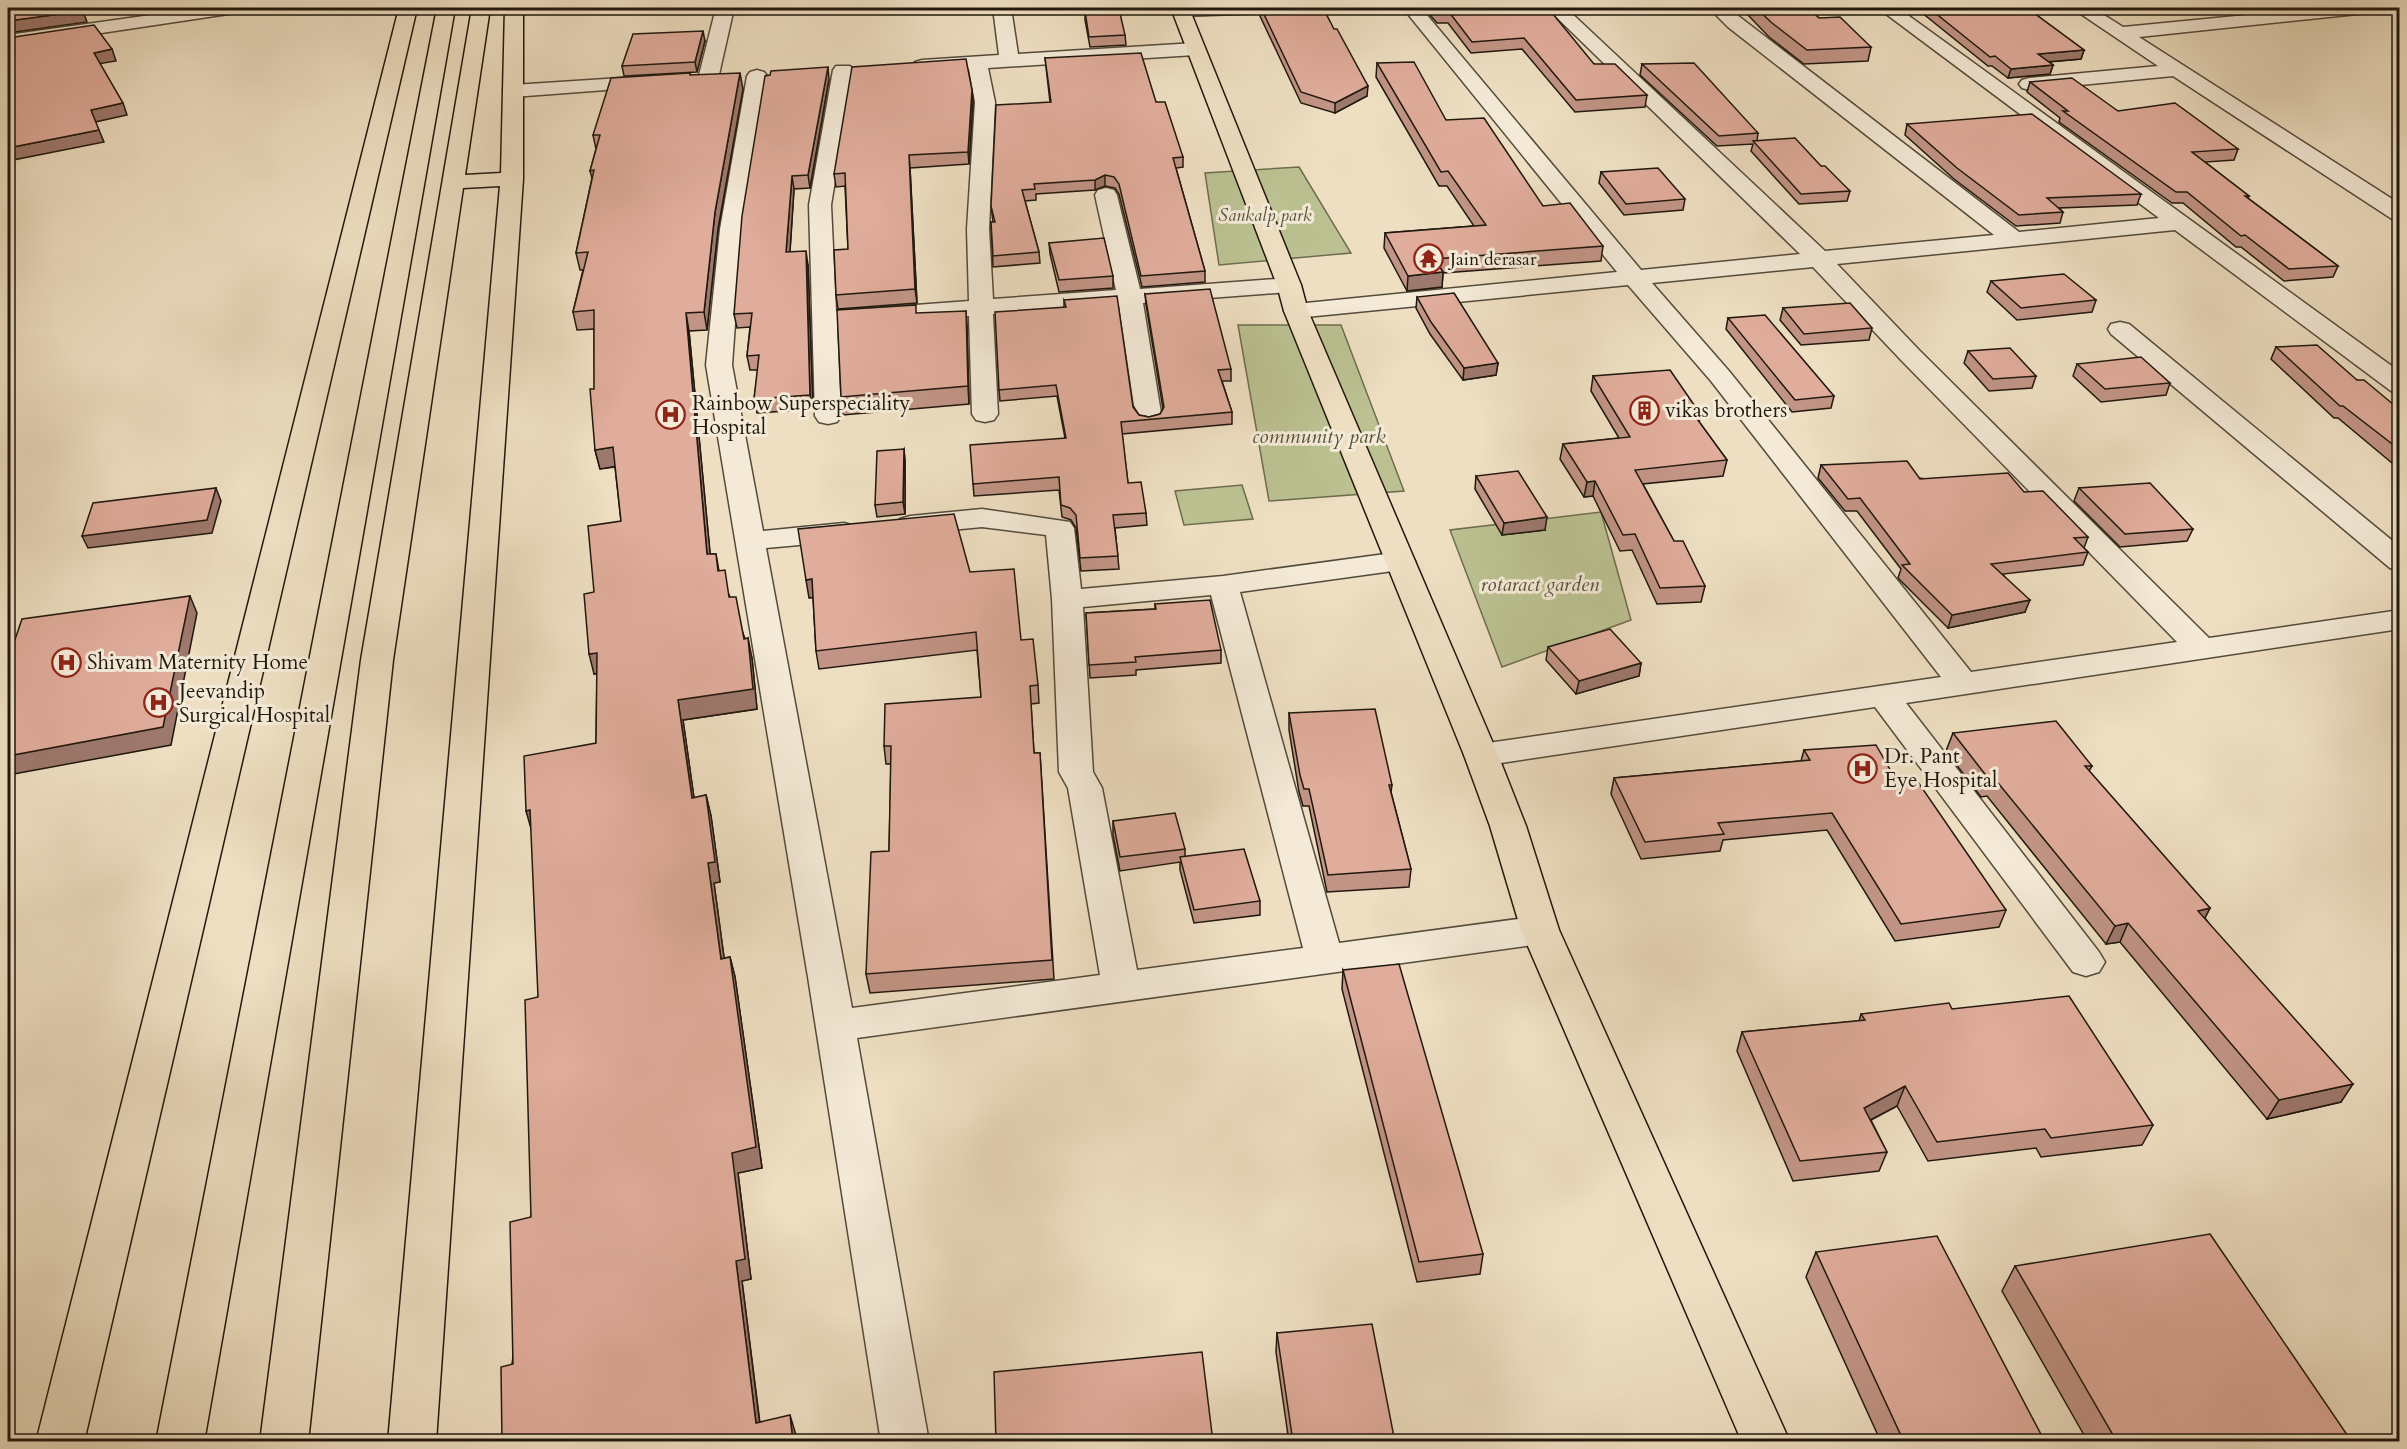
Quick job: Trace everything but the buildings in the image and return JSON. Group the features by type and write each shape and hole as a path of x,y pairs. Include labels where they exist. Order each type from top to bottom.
{"main road":[{"path":"60,1442 408,8"},
{"path":"180,1442 323,660 446,8"},
{"path":"284,1442 377,660 481,8"},
{"path":"412,1442 512,179 514,8"},
{"path":"1181,9 1292,298 1508,826 1539,930 1766,1442"},
{"path":"453,182 512,179"}],"street":[{"path":"8,40 235,8"},
{"path":"725,8 742,77 719,365 835,1026 905,1442"},
{"path":"1002,8 1009,60"},
{"path":"1181,9 1268,8"},
{"path":"1412,8 1635,278 1720,376 1963,683"},
{"path":"1556,8 1819,260 1910,355 2201,648"},
{"path":"1718,8 2015,240"},
{"path":"1887,8 2400,385"},
{"path":"2081,8 2400,214"},
{"path":"2121,33 2367,8"},
{"path":"899,67 1195,49"},
{"path":"977,62 984,102 978,229 985,414"},
{"path":"828,416 820,205 843,70"},
{"path":"1996,87 2176,70"},
{"path":"513,91 742,77"},
{"path":"1106,195 1130,297 1149,419"},
{"path":"824,319 1130,297 1292,298 1635,278 2181,223"},
{"path":"2120,329 2400,562"},
{"path":"751,541 982,518 1060,528 1067,598 1076,772 1086,788 1121,987"},
{"path":"1067,598 1223,585 1400,561"},
{"path":"1223,585 1325,959"},
{"path":"1480,755 2400,620"},
{"path":"1884,695 2086,962"},
{"path":"835,1026 1539,930"}],"green space":[{"name":"Sankalp park","path":"1299,167 1351,253 1219,265 1205,173"},
{"name":"community park","path":"1238,325 1341,325 1404,491 1269,501"},
{"path":"1242,485 1253,519 1184,525 1175,491"},
{"name":"rotaract garden","path":"1601,512 1631,620 1502,667 1450,530"}],"place":[{"name":"Jain derasar","path":"1429,259"},
{"name":"vikas brothers","path":"1644,410"},
{"name":"Rainbow Superspeciality Hospital","path":"671,415"},
{"name":"Shivam Maternity Home","path":"66,662"},
{"name":"Jeevandip Surgical Hospital","path":"158,703"},
{"name":"Dr. Pant Eye Hospital","path":"1863,768"}]}
